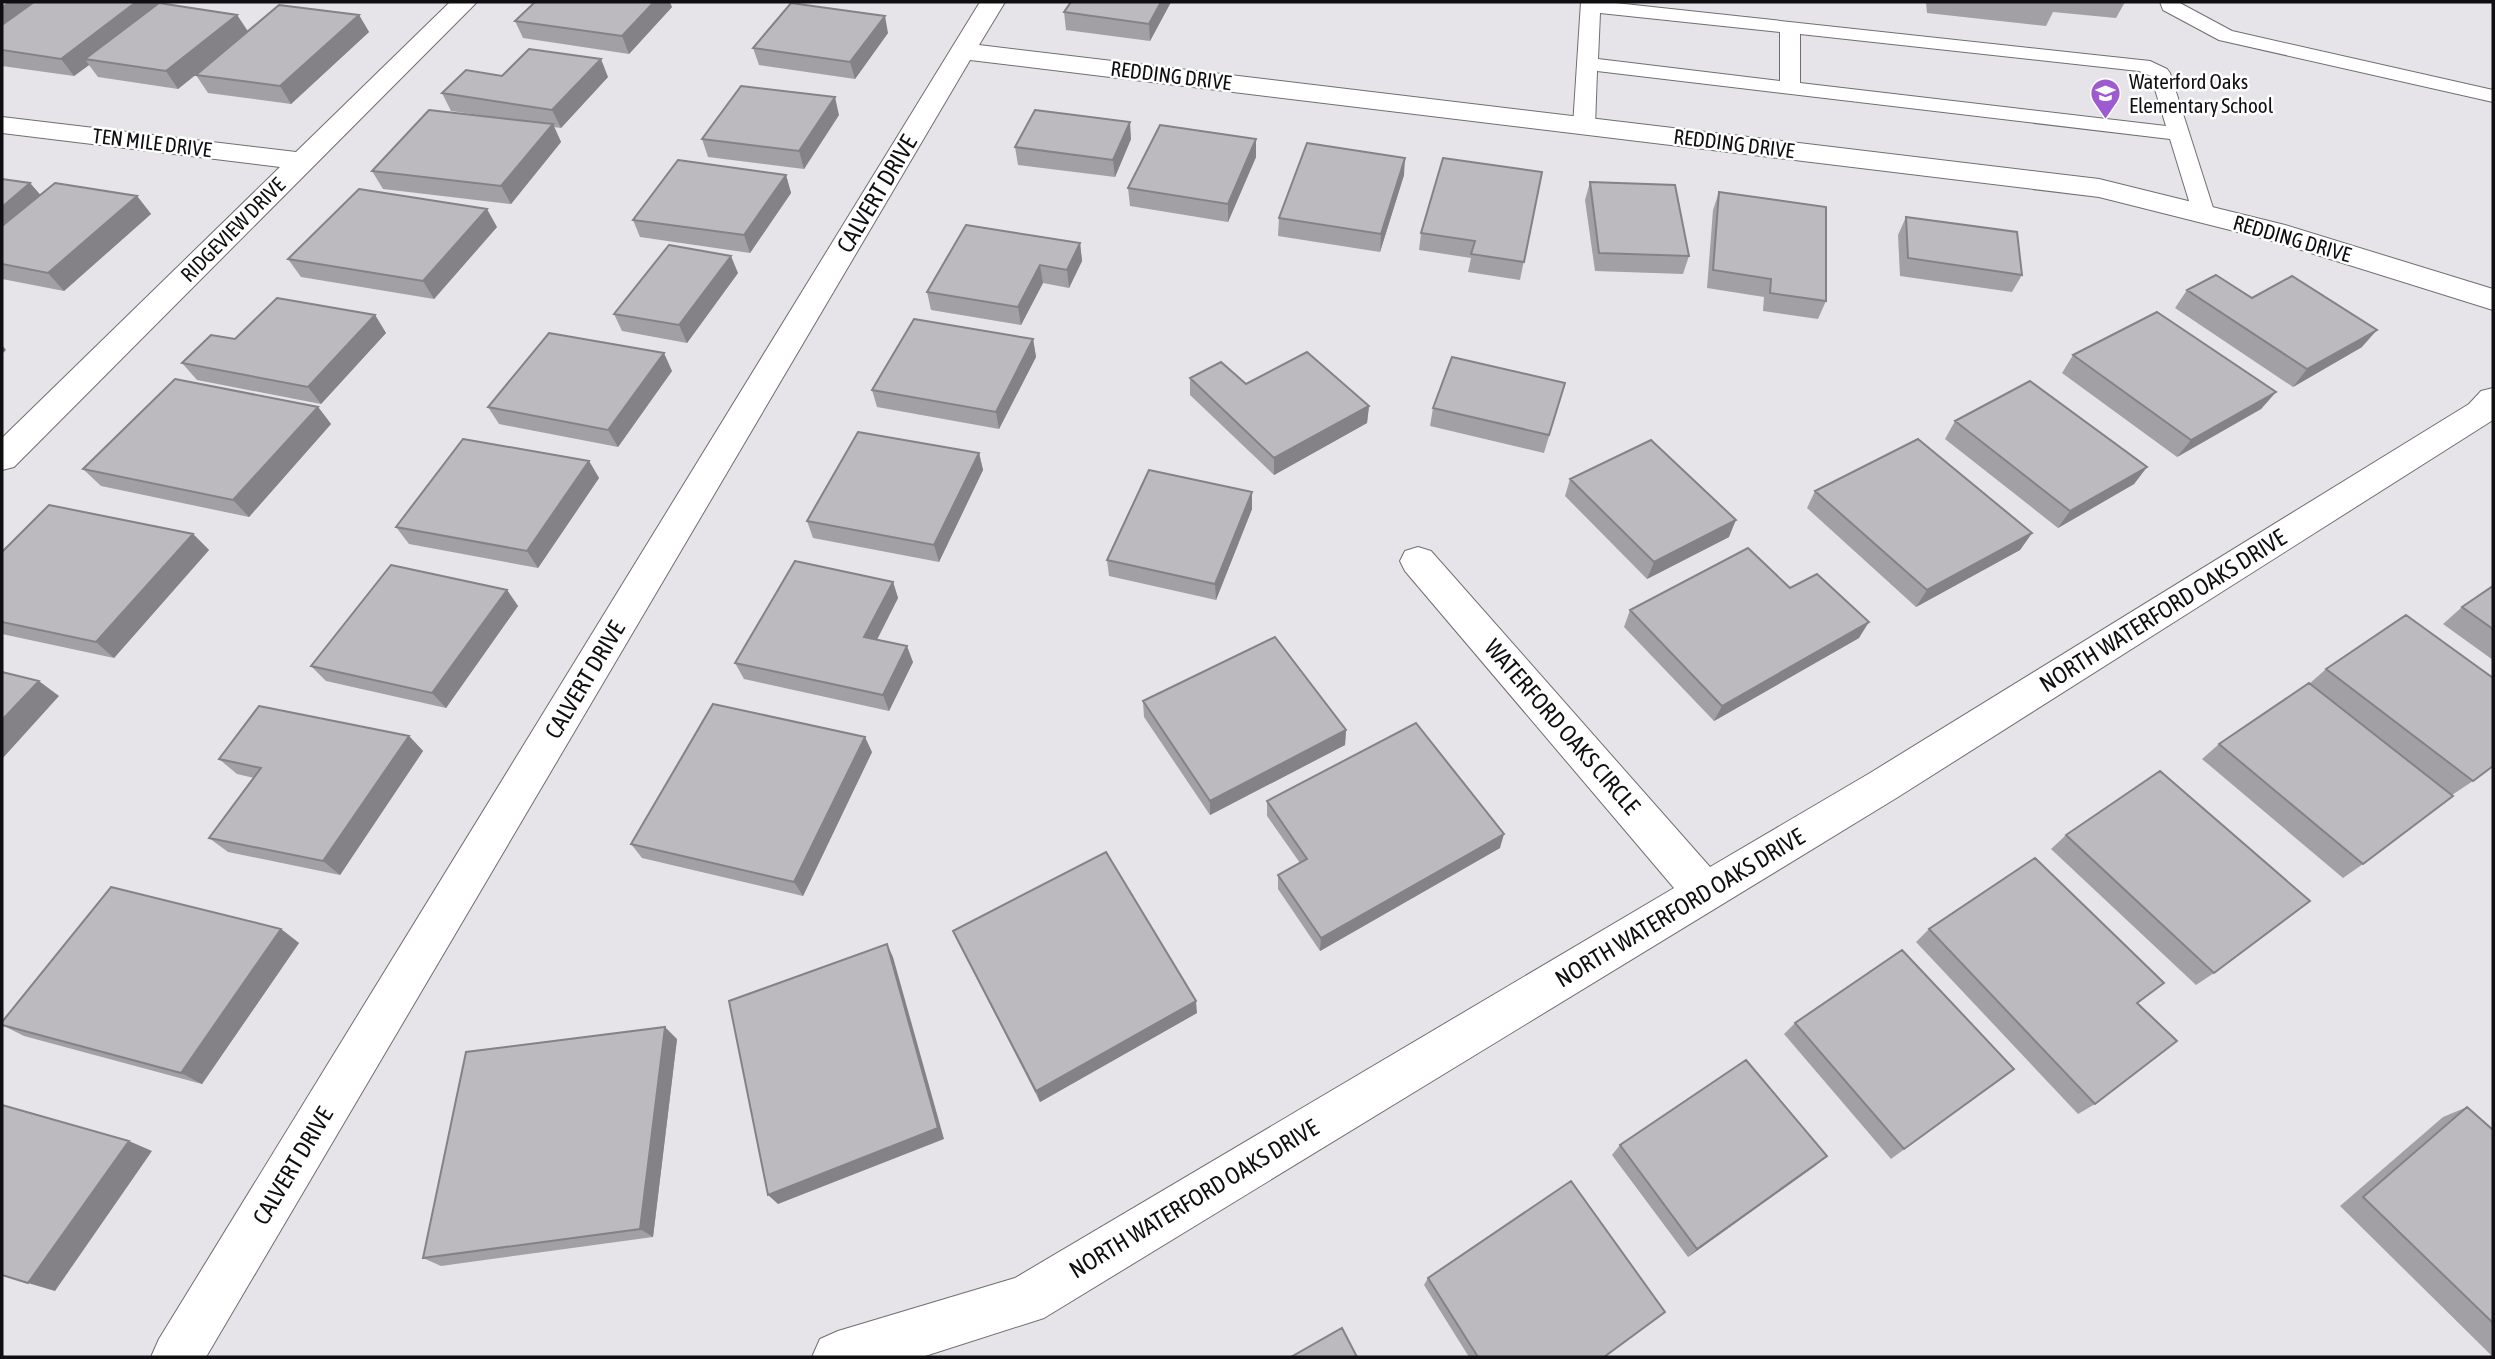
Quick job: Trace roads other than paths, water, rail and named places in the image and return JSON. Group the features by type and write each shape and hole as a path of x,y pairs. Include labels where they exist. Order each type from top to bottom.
{"street":[{"name":"RIDGEVIEW DRIVE","path":"2,458 464,2"},
{"name":"CALVERT DRIVE","path":"177,1357 992,2"},
{"name":"REDDING DRIVE","path":"962,51 2099,188 2275,232 2493,300"},
{"name":"TEN MILE DRIVE","path":"2,125 303,161"},
{"name":"NORTH WATERFORD OAKS DRIVE","path":"838,1357 1026,1300 1908,770 2469,420 2493,399"},
{"name":"WATERFORD OAKS CIRCLE","path":"1418,561 1705,893"}],"lane":[{"path":"2169,2 2170,6 2226,36 2493,96"},
{"path":"1584,125 1591,4 2143,65 2160,73 2204,214"},
{"path":"1790,27 1790,88"},
{"path":"1588,64 2179,134"}],"place":[{"name":"Waterford Oaks Elementary School","path":"2106,121"}]}
